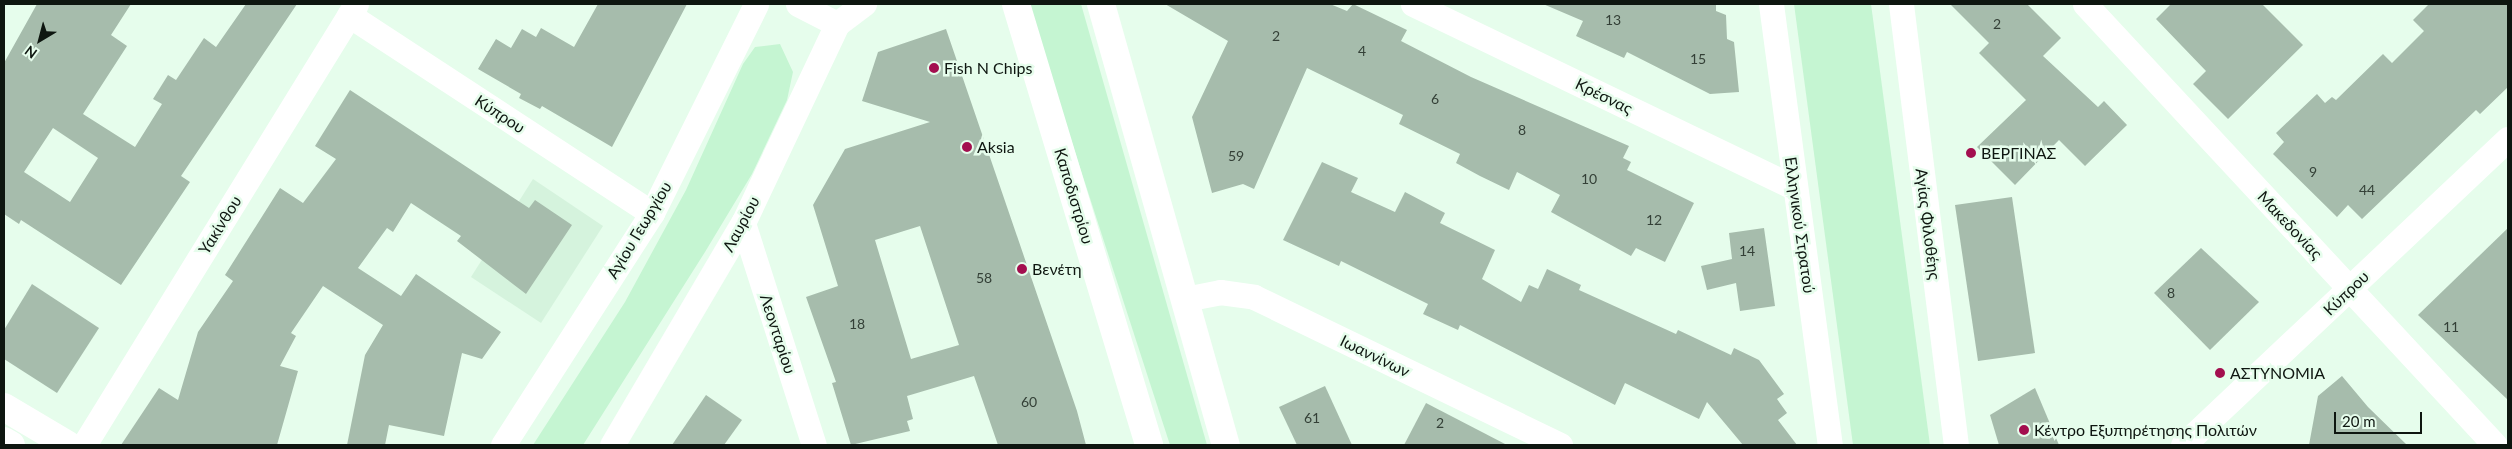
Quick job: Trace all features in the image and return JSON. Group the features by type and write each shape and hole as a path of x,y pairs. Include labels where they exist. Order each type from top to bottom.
{"main road":[{"name":"Καποδιστρίου","path":"1016,4 1149,445"},
{"path":"1102,4 1226,445"},
{"path":"4,407 68,445"},
{"path":"4,440 12,445"}],"street":[{"name":"Αγίου Γεωργίου","path":"503,445 652,213 756,4"},
{"path":"798,4 837,24"},
{"name":"Λαυρίου","path":"612,445 743,223 837,24 864,4"},
{"name":"Κρέσνας","path":"1413,4 1795,188"},
{"name":"Ελληνικού Στρατού","path":"1771,4 1830,445"},
{"name":"Αγίας Φιλοθέης","path":"1901,4 1956,445"},
{"name":"Μακεδονίας","path":"2085,4 2495,445"},
{"name":"Κύπρου","path":"352,9 652,213"},
{"name":"Υακίνθου","path":"84,445 352,9"},
{"name":"Κύπρου","path":"2183,445 2351,290 2508,139"},
{"name":"Λεονταρίου","path":"743,223 814,445"},
{"name":"Ιωαννίνων","path":"1185,299 1220,292 1254,297 1560,445"}],"shaded area":[{"path":"1027,4 1081,4 1207,445 1170,445"},
{"path":"1794,4 1871,4 1930,445 1853,445"},
{"path":"780,44 793,72 787,100 752,174 705,252 583,445 533,445 625,302 686,190 743,64 755,47"},
{"path":"533,179 603,226 541,323 471,277"}],"building":[{"path":"37,4 131,4 111,35 127,46 83,114 135,147 162,104 153,99 168,75 176,80 204,38 216,47 246,4 297,4 181,176 190,182 121,285 21,220 19,224 4,214 4,63","holes":["53,128 98,158 70,202 24,172"]},
{"path":"598,4 687,4 612,147 542,106 540,109 519,98 521,94 478,69 496,39 511,48 522,29 536,37 541,28 574,47"},
{"path":"1165,4 1330,4 1347,11 1353,4 1407,30 1401,41 1471,77 1629,146 1623,158 1631,162 1627,170 1694,203 1665,262 1636,248 1631,256 1551,212 1560,195 1517,172 1509,190 1480,176 1456,163 1460,154 1399,124 1403,115 1307,68 1254,189 1243,184 1212,193 1192,117 1228,41"},
{"path":"1543,4 1716,4 1716,11 1726,15 1727,39 1734,42 1739,92 1710,94 1627,52 1624,58 1576,36 1583,21"},
{"path":"1950,4 2027,4 2061,38 2043,56 2098,107 2104,101 2127,125 2085,166 2059,140 2015,185 1977,147 2026,100 1979,53 1989,43"},
{"path":"2171,4 2262,4 2303,45 2228,119 2193,84 2206,71 2156,19"},
{"path":"2429,4 2508,4 2508,87 2480,114 2476,110 2362,219 2348,205 2337,217 2273,154 2284,142 2276,133 2317,94 2325,103 2332,97 2336,100 2383,54 2392,63 2424,31 2413,20"},
{"path":"946,29 1077,411 1086,445 998,445 974,376 907,396 913,419 907,421 910,431 851,445 832,383 836,382 806,297 838,286 813,205 845,149 930,122 862,101 878,52","holes":["920,226 959,345 911,359 875,240"]},
{"path":"350,90 529,208 535,200 572,225 526,294 457,241 461,236 411,203 393,232 387,228 358,268 401,296 416,274 501,332 482,359 462,353 444,436 389,425 385,445 347,445 365,355 383,325 323,286 291,333 296,336 280,366 298,371 277,445 121,445 159,388 178,400 198,332 233,281 225,275 280,188 303,203 336,159 315,146"},
{"path":"1322,162 1358,178 1351,192 1395,212 1405,192 1445,213 1440,223 1495,250 1482,279 1521,302 1529,285 1538,289 1547,269 1581,285 1579,290 1676,334 1678,330 1731,355 1734,348 1759,360 1784,394 1777,399 1787,413 1778,420 1797,445 1743,445 1707,402 1699,419 1625,383 1615,405 1460,325 1458,330 1423,314 1428,304 1341,261 1339,266 1283,240"},
{"path":"2012,197 2035,353 1978,361 1955,205"},
{"path":"1764,228 1775,306 1740,311 1736,283 1707,290 1701,266 1732,259 1729,233"},
{"path":"2508,228 2508,400 2418,315"},
{"path":"2201,248 2259,302 2210,350 2154,293"},
{"path":"32,284 99,328 57,393 4,359 4,330"},
{"path":"2342,376 2368,407 2407,445 2309,445 2318,396"},
{"path":"1325,386 1352,445 1297,445 1279,407"},
{"name":"Κέντρο Εξυπηρέτησης Πολιτών","path":"2035,388 2059,445 1999,445 1990,415"},
{"path":"706,395 742,420 724,445 672,445"},
{"path":"1426,403 1507,445 1404,445"}],"place":[{"name":"Fish N Chips","path":"934,68"},
{"name":"Aksia","path":"967,147"},
{"name":"ΒΕΡΓΙΝΑΣ","path":"1971,153"},
{"name":"Βενέτη","path":"1022,269"},
{"name":"ΑΣΤΥΝΟΜΙΑ","path":"2220,373"},
{"name":"Κέντρο Εξυπηρέτησης Πολιτών","path":"2024,430"}]}
